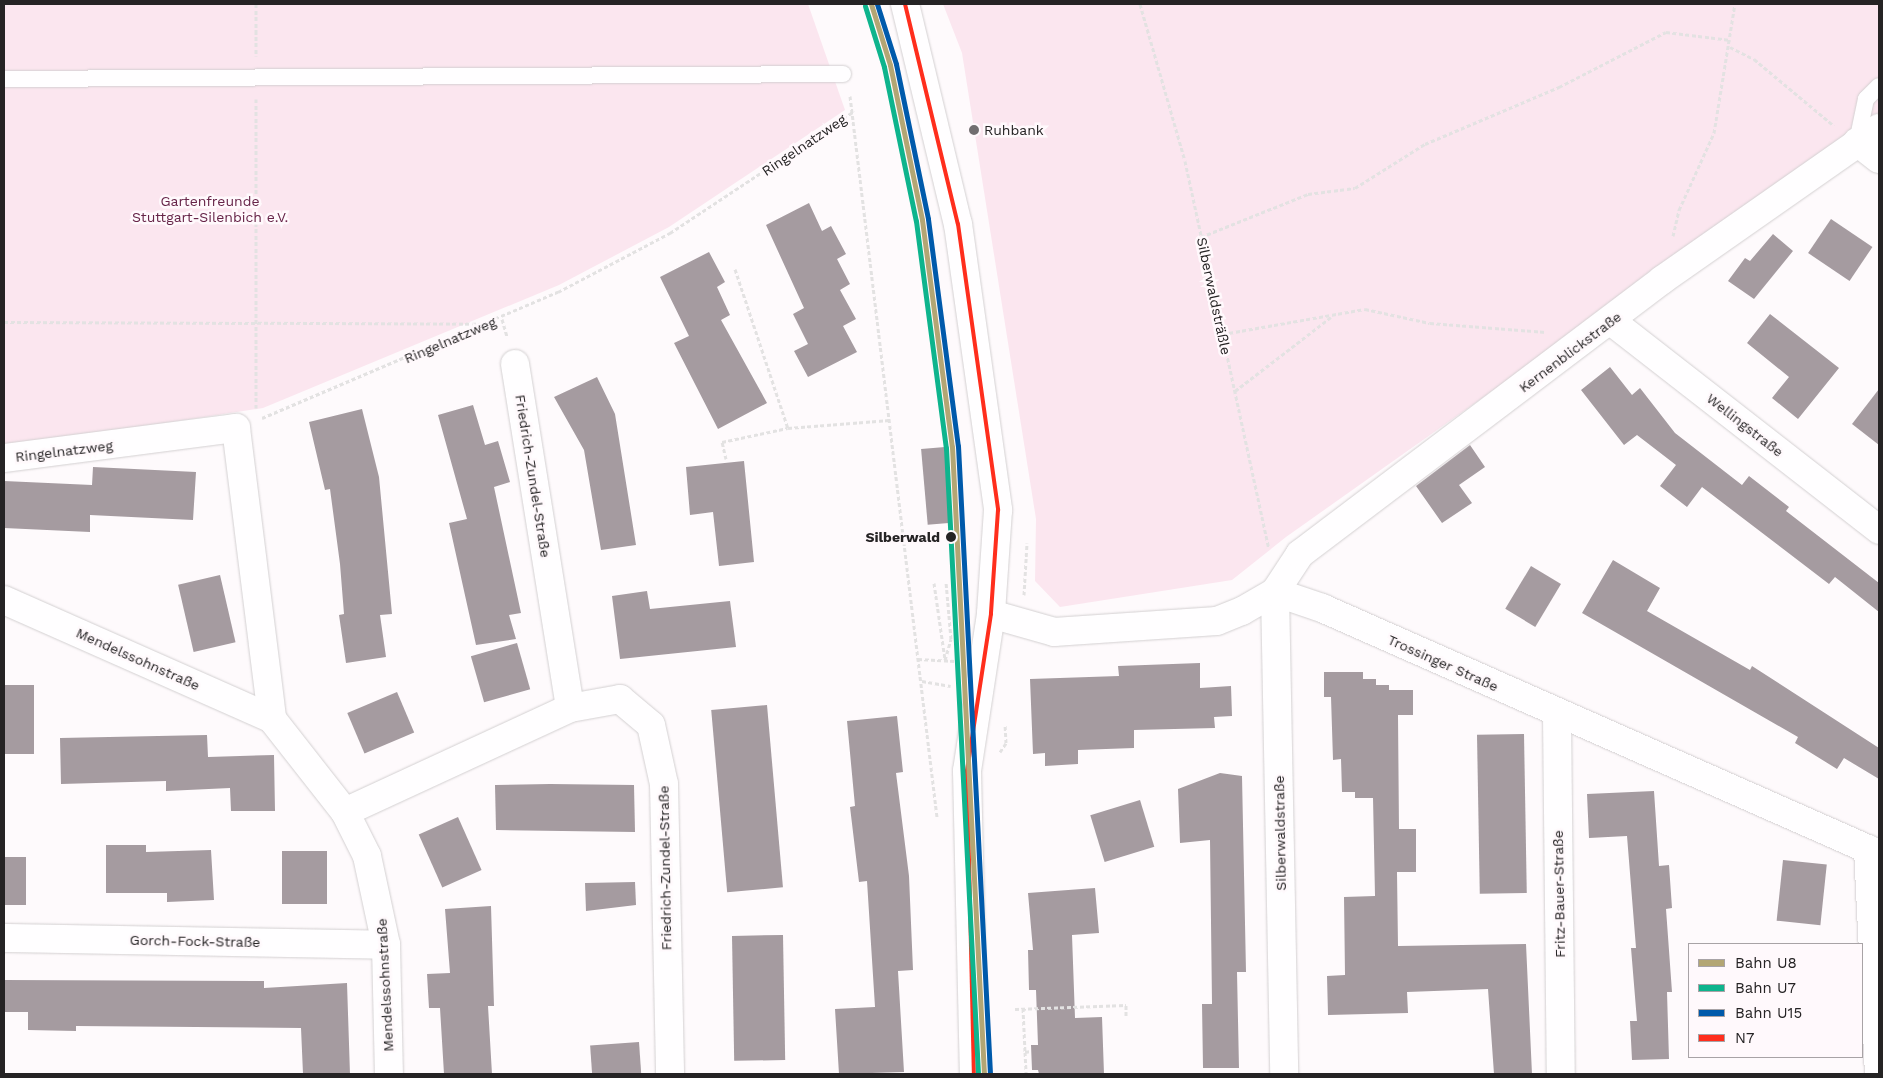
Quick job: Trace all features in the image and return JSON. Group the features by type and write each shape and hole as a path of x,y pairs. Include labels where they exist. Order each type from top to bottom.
{"street":[{"path":"905,4 940,135 981,365 998,510 991,614 981,665 967,771 974,1074"},
{"name":"Kernenblickstraße","path":"1275,592 1300,554 1589,338 1662,280 1879,128"},
{"path":"1857,142 1879,159"},
{"name":"Wellingstraße","path":"1611,321 1879,530"},
{"name":"Friedrich-Zundel-Straße","path":"515,364 570,708"},
{"path":"246,424 241,456 272,719"},
{"name":"Ringelnatzweg","path":"4,458 246,424"},
{"path":"991,614 1054,632 1208,621 1242,611 1275,592"},
{"name":"Trossinger Straße","path":"1275,592 1322,608 1558,715 1873,852"},
{"name":"Silberwaldstraße","path":"1275,592 1284,1074"},
{"name":"Mendelssohnstraße","path":"4,600 272,719 346,812 367,856 379,896 386,945 389,1074"},
{"name":"Friedrich-Zundel-Straße","path":"346,812 570,708 620,699 651,725 664,784 670,1074"},
{"name":"Fritz-Bauer-Straße","path":"1558,715 1561,1074"},
{"path":"1873,852 1879,1074"},
{"name":"Gorch-Fock-Straße","path":"4,938 386,945"}],"lane":[{"path":"4,80 843,74"},
{"path":"1857,142 1866,99 1879,86"}],"path":[{"path":"246,424 256,322 256,4"},
{"name":"Silberwaldsträßle","path":"1140,4 1202,237 1266,524 1275,592"},
{"path":"1662,280 1679,210 1714,133 1730,47 1735,4"},
{"path":"1202,237 1308,194 1355,188 1425,144 1559,87 1666,32 1731,40"},
{"path":"1730,47 1754,59 1797,99 1857,142"},
{"path":"843,74 854,111 938,825"},
{"name":"Ringelnatzweg","path":"246,424 490,324 670,234 854,111"},
{"path":"735,269 788,428"},
{"path":"1223,334 1365,309 1430,323 1589,338"},
{"path":"1235,391 1332,316"},
{"path":"4,322 490,324"},
{"path":"726,459 722,442 788,428 890,420"},
{"path":"945,660 951,639 946,582"},
{"path":"934,583 945,660"},
{"path":"918,659 945,660 981,665"},
{"path":"1015,1009 1126,1005 1126,1016"},
{"path":"1023,1008 1026,1074"},
{"path":"1025,1052 1031,1051"}],"green space":[{"name":"Gartenfreunde Stuttgart-Silenbich e.V.","path":"4,4 808,4 845,110 669,227 559,285 263,408 4,448"},
{"path":"943,4 1879,4 1879,117 1286,537 1232,580 1060,607 1035,581 1036,519 962,53"}],"building":[{"path":"809,203 822,231 831,226 846,254 837,259 850,284 840,290 856,319 843,326 857,352 808,377 794,351 808,344 793,314 804,308 766,225"},
{"path":"1831,219 1872,247 1850,281 1808,253"},
{"path":"1773,234 1793,251 1754,299 1728,281 1745,258 1750,261"},
{"path":"709,252 725,282 717,287 730,315 721,320 767,403 718,429 674,343 689,336 660,277"},
{"path":"1770,314 1839,368 1798,419 1772,398 1789,377 1747,343"},
{"path":"1610,367 1632,395 1640,388 1675,433 1742,485 1749,476 1789,507 1786,511 1879,583 1879,612 1835,577 1829,584 1702,487 1687,507 1660,486 1676,465 1637,435 1624,445 1581,390"},
{"path":"597,377 615,414 636,545 601,550 584,450 554,397"},
{"path":"1879,389 1879,445 1852,424"},
{"path":"473,405 485,445 498,441 510,482 494,487 521,613 509,615 516,639 476,645 449,523 467,519 438,415"},
{"path":"362,409 379,477 392,614 380,615 386,657 346,663 339,615 344,614 340,564 330,489 325,490 309,422"},
{"path":"1470,445 1485,467 1459,485 1472,503 1442,523 1416,486"},
{"path":"945,447 952,523 928,525 921,449"},
{"path":"744,461 754,562 719,566 713,512 690,515 686,467"},
{"path":"93,467 196,472 193,520 90,515 90,532 4,528 4,481 92,485"},
{"path":"1613,560 1660,588 1647,611 1750,670 1752,666 1879,748 1879,779 1844,758 1837,769 1795,743 1798,737 1582,613"},
{"path":"1531,566 1561,584 1535,627 1505,609"},
{"path":"220,575 236,642 194,652 178,585"},
{"path":"647,591 650,609 730,601 736,647 620,659 612,596"},
{"path":"517,643 530,689 484,702 471,656"},
{"path":"1200,663 1200,688 1231,686 1232,716 1214,717 1215,728 1134,730 1134,748 1078,750 1078,764 1045,766 1045,753 1033,754 1030,679 1119,676 1118,666"},
{"path":"1324,672 1363,672 1363,679 1376,679 1376,685 1389,685 1389,690 1413,690 1413,715 1398,715 1399,829 1416,829 1416,872 1397,872 1398,946 1526,944 1532,1074 1494,1074 1488,989 1407,992 1408,1013 1328,1015 1327,976 1345,975 1344,897 1375,896 1373,798 1355,798 1355,792 1342,792 1341,759 1333,760 1331,697 1324,697"},
{"path":"4,685 34,685 34,754 4,754"},
{"path":"397,692 414,733 364,754 347,713"},
{"path":"767,705 783,887 727,892 711,710"},
{"path":"897,716 903,772 896,773 909,876 913,970 898,971 904,1072 839,1074 835,1009 875,1007 867,881 859,882 850,807 855,806 847,721"},
{"path":"1524,734 1527,893 1480,894 1477,735"},
{"path":"207,735 208,757 274,755 275,811 231,811 230,788 166,791 166,781 61,784 60,738"},
{"path":"1220,773 1242,776 1246,972 1237,972 1239,1068 1203,1068 1202,1004 1212,1004 1210,840 1180,843 1178,789"},
{"path":"495,785 634,785 635,832 496,830"},
{"path":"1654,791 1659,866 1669,865 1672,908 1666,909 1672,992 1667,992 1669,1059 1632,1060 1630,1021 1637,1021 1631,948 1636,948 1627,836 1589,838 1587,794"},
{"path":"1140,800 1154,847 1105,862 1090,815"},
{"path":"458,817 482,870 442,887 419,834"},
{"path":"106,845 146,845 146,852 211,850 214,900 167,902 167,893 106,893"},
{"path":"282,851 327,851 327,904 282,904"},
{"path":"4,857 26,857 26,905 4,905"},
{"path":"1783,860 1827,865 1820,925 1777,921"},
{"path":"635,882 636,905 586,911 585,883"},
{"path":"1095,888 1099,933 1072,935 1075,1018 1102,1017 1104,1074 1039,1074 1038,1070 1032,1070 1031,1045 1038,1045 1036,990 1029,990 1028,950 1033,950 1028,893"},
{"path":"491,906 494,1006 488,1006 492,1074 444,1074 440,1008 429,1008 427,974 450,973 445,909"},
{"path":"783,935 785,1060 734,1061 732,936"},
{"path":"4,980 264,981 264,988 347,983 350,1074 303,1074 301,1028 76,1026 76,1031 28,1030 28,1012 4,1012"},
{"path":"639,1042 641,1074 592,1074 590,1045"}],"rail line":[{"name":"U8","path":"871,4 890,65 922,220 952,447 984,1074"},
{"name":"U15","path":"877,4 896,64 928,219 958,446 990,1074"},
{"name":"U7","path":"865,6 884,67 916,221 946,448 978,1074"}],"transit line":[{"name":"N7","path":"905,4 958,224 998,510 991,614 967,771 974,1074"}],"place":[{"name":"Ruhbank","path":"974,130"},
{"name":"Silberwald","path":"951,537"}]}
